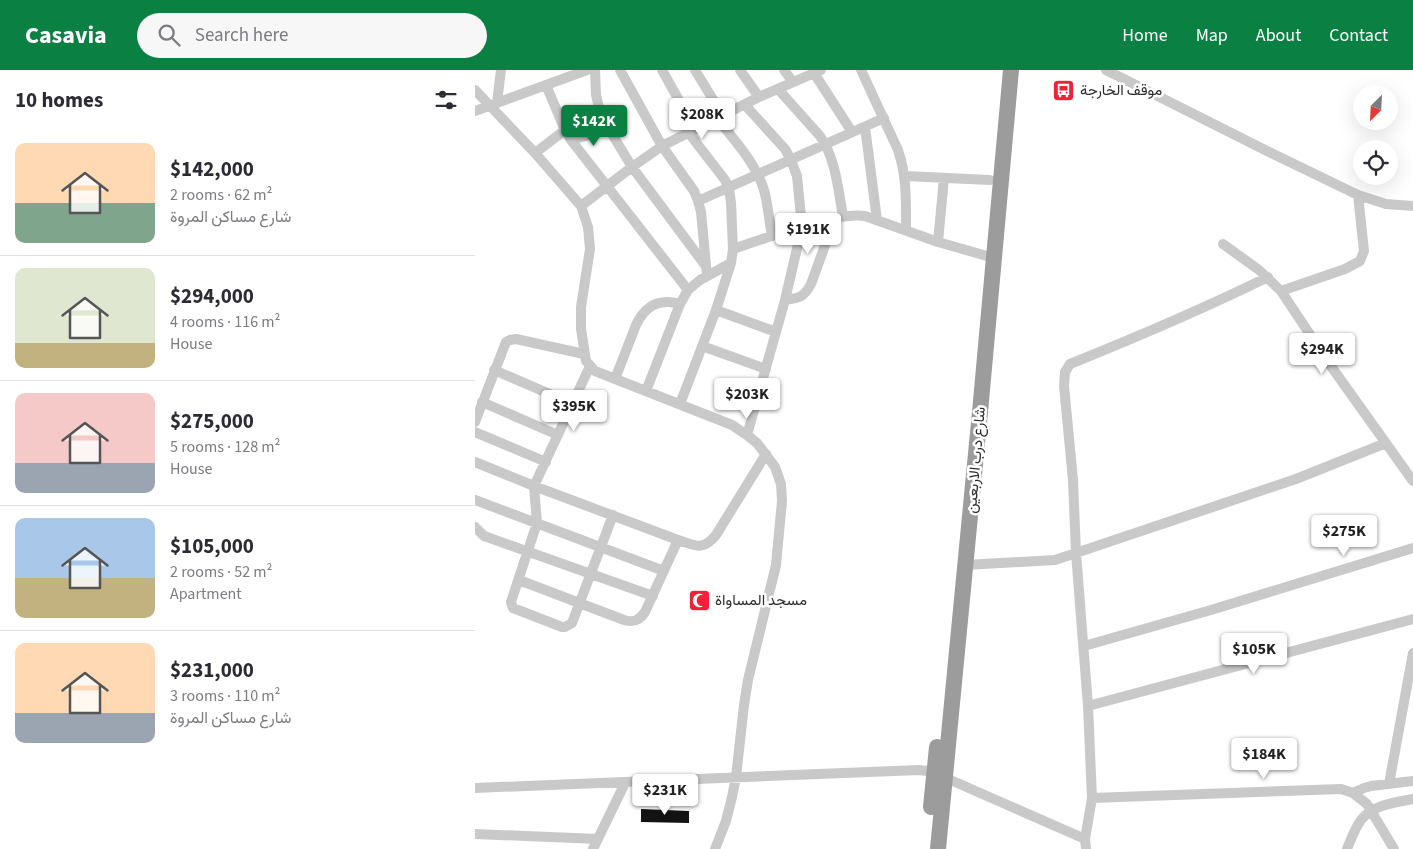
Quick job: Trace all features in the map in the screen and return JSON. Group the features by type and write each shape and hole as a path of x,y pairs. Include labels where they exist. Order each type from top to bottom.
{"highway":[{"name":"شارع درب الاربعين","path":"988,257 990,180 1000,70"},
{"name":"شارع درب الاربعين","path":"938,849 940,776 988,257 1011,70"},
{"name":"شارع درب الاربعين","path":"927,849 940,776 965,565 975,411"}],"street":[{"path":"494,104 501,70"},
{"path":"475,111 546,85 571,73 587,70"},
{"path":"595,70 598,108 609,130 632,167 705,265"},
{"path":"620,70 662,146 694,191 701,212 707,276"},
{"path":"662,70 692,131 725,180 729,188 731,202 733,249 731,263 716,310 680,404"},
{"path":"695,70 720,117 758,175 764,191 772,236"},
{"path":"740,70 759,97"},
{"path":"784,70 793,82"},
{"path":"861,70 898,150 905,176 906,230"},
{"path":"1106,70 1358,195 1386,204 1413,206"},
{"path":"581,206 662,146 759,97 817,71 852,132"},
{"path":"546,85 571,140 688,290"},
{"path":"778,89 826,144 832,162 839,217 807,292 797,298 785,300"},
{"path":"475,90 494,104 581,206 588,227 590,249 581,307 581,330 584,354 590,366 595,371 731,425 747,435 766,454 775,467 781,484 780,540 771,589 748,680 736,777 728,813 715,849"},
{"path":"745,105 785,149 791,160 797,176 802,227 785,300 747,435"},
{"path":"698,202 884,118"},
{"path":"865,127 877,220"},
{"path":"535,153 565,130"},
{"path":"571,140 609,130"},
{"path":"905,176 990,180"},
{"path":"938,242 944,178"},
{"path":"1281,291 1358,262 1364,251 1358,195"},
{"path":"733,249 802,227 854,215 865,216 938,242 988,257"},
{"path":"1223,244 1268,277 1281,291 1333,369 1413,481"},
{"path":"646,391 680,304 688,290 693,284 731,263"},
{"path":"475,788 908,770 927,771 1085,844 1091,798 1088,706 1076,553 1073,480 1064,386 1067,367 1070,364 1215,303 1268,277"},
{"path":"615,379 640,317 646,310 661,302 680,304"},
{"path":"716,310 776,332"},
{"path":"475,422 506,342 516,339 584,354"},
{"path":"702,346 766,369"},
{"path":"590,366 534,486 537,523 511,602 513,608 558,626 565,627 572,623 613,515"},
{"path":"494,370 573,404"},
{"path":"482,402 559,434"},
{"path":"475,432 545,462"},
{"path":"965,565 1055,560 1296,479 1386,443"},
{"path":"475,462 678,540 703,546 711,542 716,535 766,454"},
{"path":"475,500 664,571"},
{"path":"475,527 484,536 653,596"},
{"path":"519,580 630,622 637,621 642,617 653,596 678,540"},
{"path":"1084,646 1211,610 1413,548"},
{"path":"1088,706 1413,620"},
{"path":"1389,784 1413,653"},
{"path":"1353,794 1364,788 1413,781"},
{"path":"593,849 625,783"},
{"path":"1091,798 1341,789 1361,798 1372,811 1394,849"},
{"path":"1347,849 1362,818 1384,805 1413,799"},
{"path":"475,834 597,839"}],"building":[{"path":"641,809 689,811 689,823 641,822"}],"place":[{"name":"موقف الخارجة","path":"1064,90"},
{"name":"مسجد المساواة","path":"699,600"}]}
